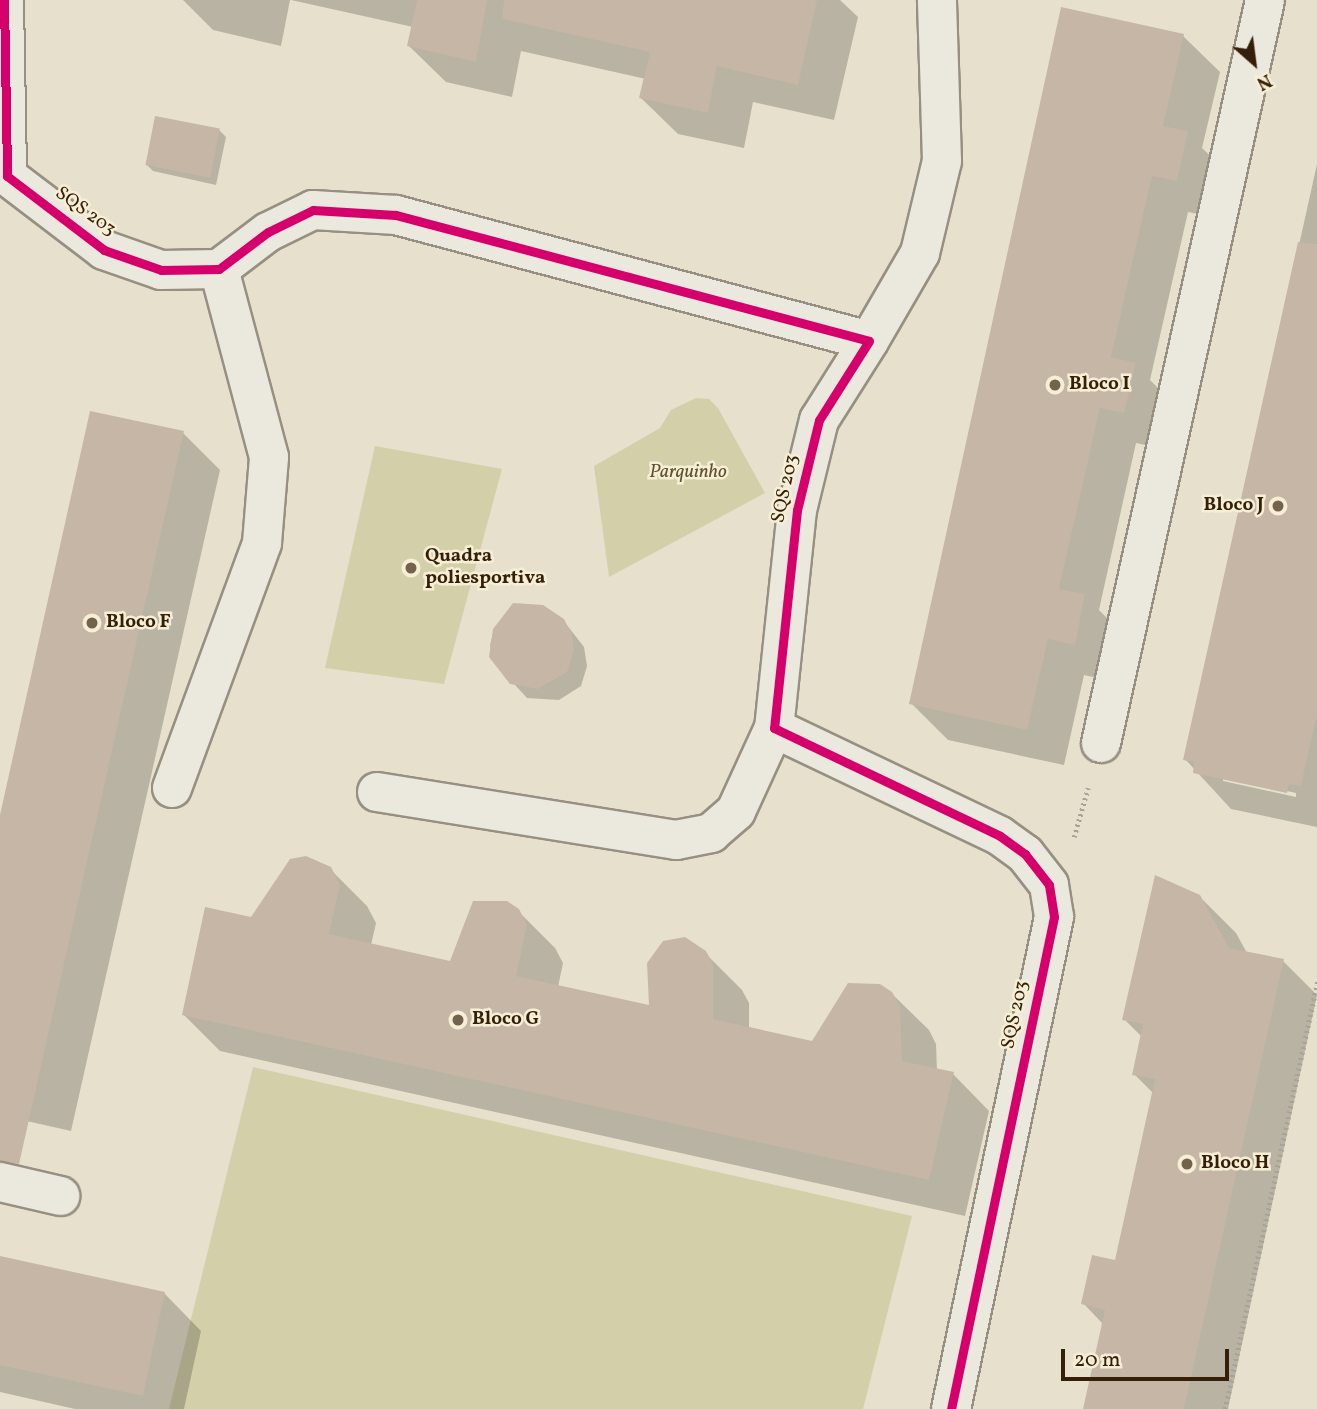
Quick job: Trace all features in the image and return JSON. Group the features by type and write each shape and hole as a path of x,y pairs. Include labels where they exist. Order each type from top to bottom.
{"street":[{"name":"SQS 203","path":"4,0 4,178 104,250 161,270 219,269"},
{"name":"SQS 203","path":"377,792 676,840 711,833 736,811 774,728 797,510 819,421 920,253 942,161 937,0"},
{"path":"1101,743 1265,0"},
{"path":"172,788 262,543 269,457 219,269 268,232 313,210 396,215 869,341"},
{"path":"774,728 1000,836 1025,854 1049,885"},
{"name":"SQS 203","path":"951,1409 1054,917 1049,885"},
{"path":"0,1182 60,1196"}],"path":[{"path":"1049,885 1073,839 1101,743"},
{"path":"1225,1409 1317,982"}],"green space":[{"name":"Parquinho","path":"696,398 709,399 718,408 765,493 609,577 594,466 660,428 671,410"},
{"name":"Quadra poliesportiva","path":"375,446 502,469 444,684 325,668"},
{"path":"253,1067 912,1216 863,1409 169,1409"}],"building":[{"path":"417,0 487,0 476,62 407,46"},
{"path":"504,0 817,0 798,85 717,66 708,113 639,98 650,52 502,19"},
{"name":"Bloco I","path":"1061,7 1184,34 1163,126 1188,131 1177,181 1152,176 1111,357 1136,363 1124,413 1100,408 1059,589 1085,594 1075,645 1048,639 1027,730 909,704"},
{"path":"155,116 220,129 210,178 145,165"},
{"name":"Bloco J","path":"1298,242 1317,244 1317,713 1301,786 1289,784 1287,793 1193,773 1194,762 1183,760"},
{"name":"Bloco F","path":"90,411 184,431 19,1164 0,1161 0,815"},
{"path":"513,603 543,605 564,619 572,635 574,650 567,672 538,689 510,684 489,657 493,629"},
{"name":"Bloco G","path":"306,856 331,867 340,885 329,934 450,961 473,901 507,901 519,909 527,925 516,976 649,1005 647,963 663,941 685,937 706,951 713,964 713,1019 812,1041 848,983 880,984 892,992 900,1006 902,1061 954,1072 929,1180 182,1015 205,907 251,917 290,859"},
{"name":"Bloco H","path":"1155,875 1200,895 1229,948 1284,959 1184,1409 1083,1409 1105,1310 1081,1304 1092,1255 1115,1260 1155,1079 1132,1075 1143,1024 1122,1020"},
{"path":"0,1256 165,1292 143,1396 0,1365"}],"cycle path":[{"path":"4,0 7,176 104,250 161,270 219,269 268,232 313,210 396,215 869,341 819,420 797,510 774,728 1000,836 1025,854 1049,885 1054,917 951,1409"}],"place":[{"name":"Bloco I","path":"1055,385"},
{"name":"Bloco J","path":"1278,506"},
{"name":"Quadra poliesportiva","path":"411,568"},
{"name":"Bloco F","path":"92,623"},
{"name":"Bloco G","path":"458,1020"},
{"name":"Bloco H","path":"1187,1164"}]}
